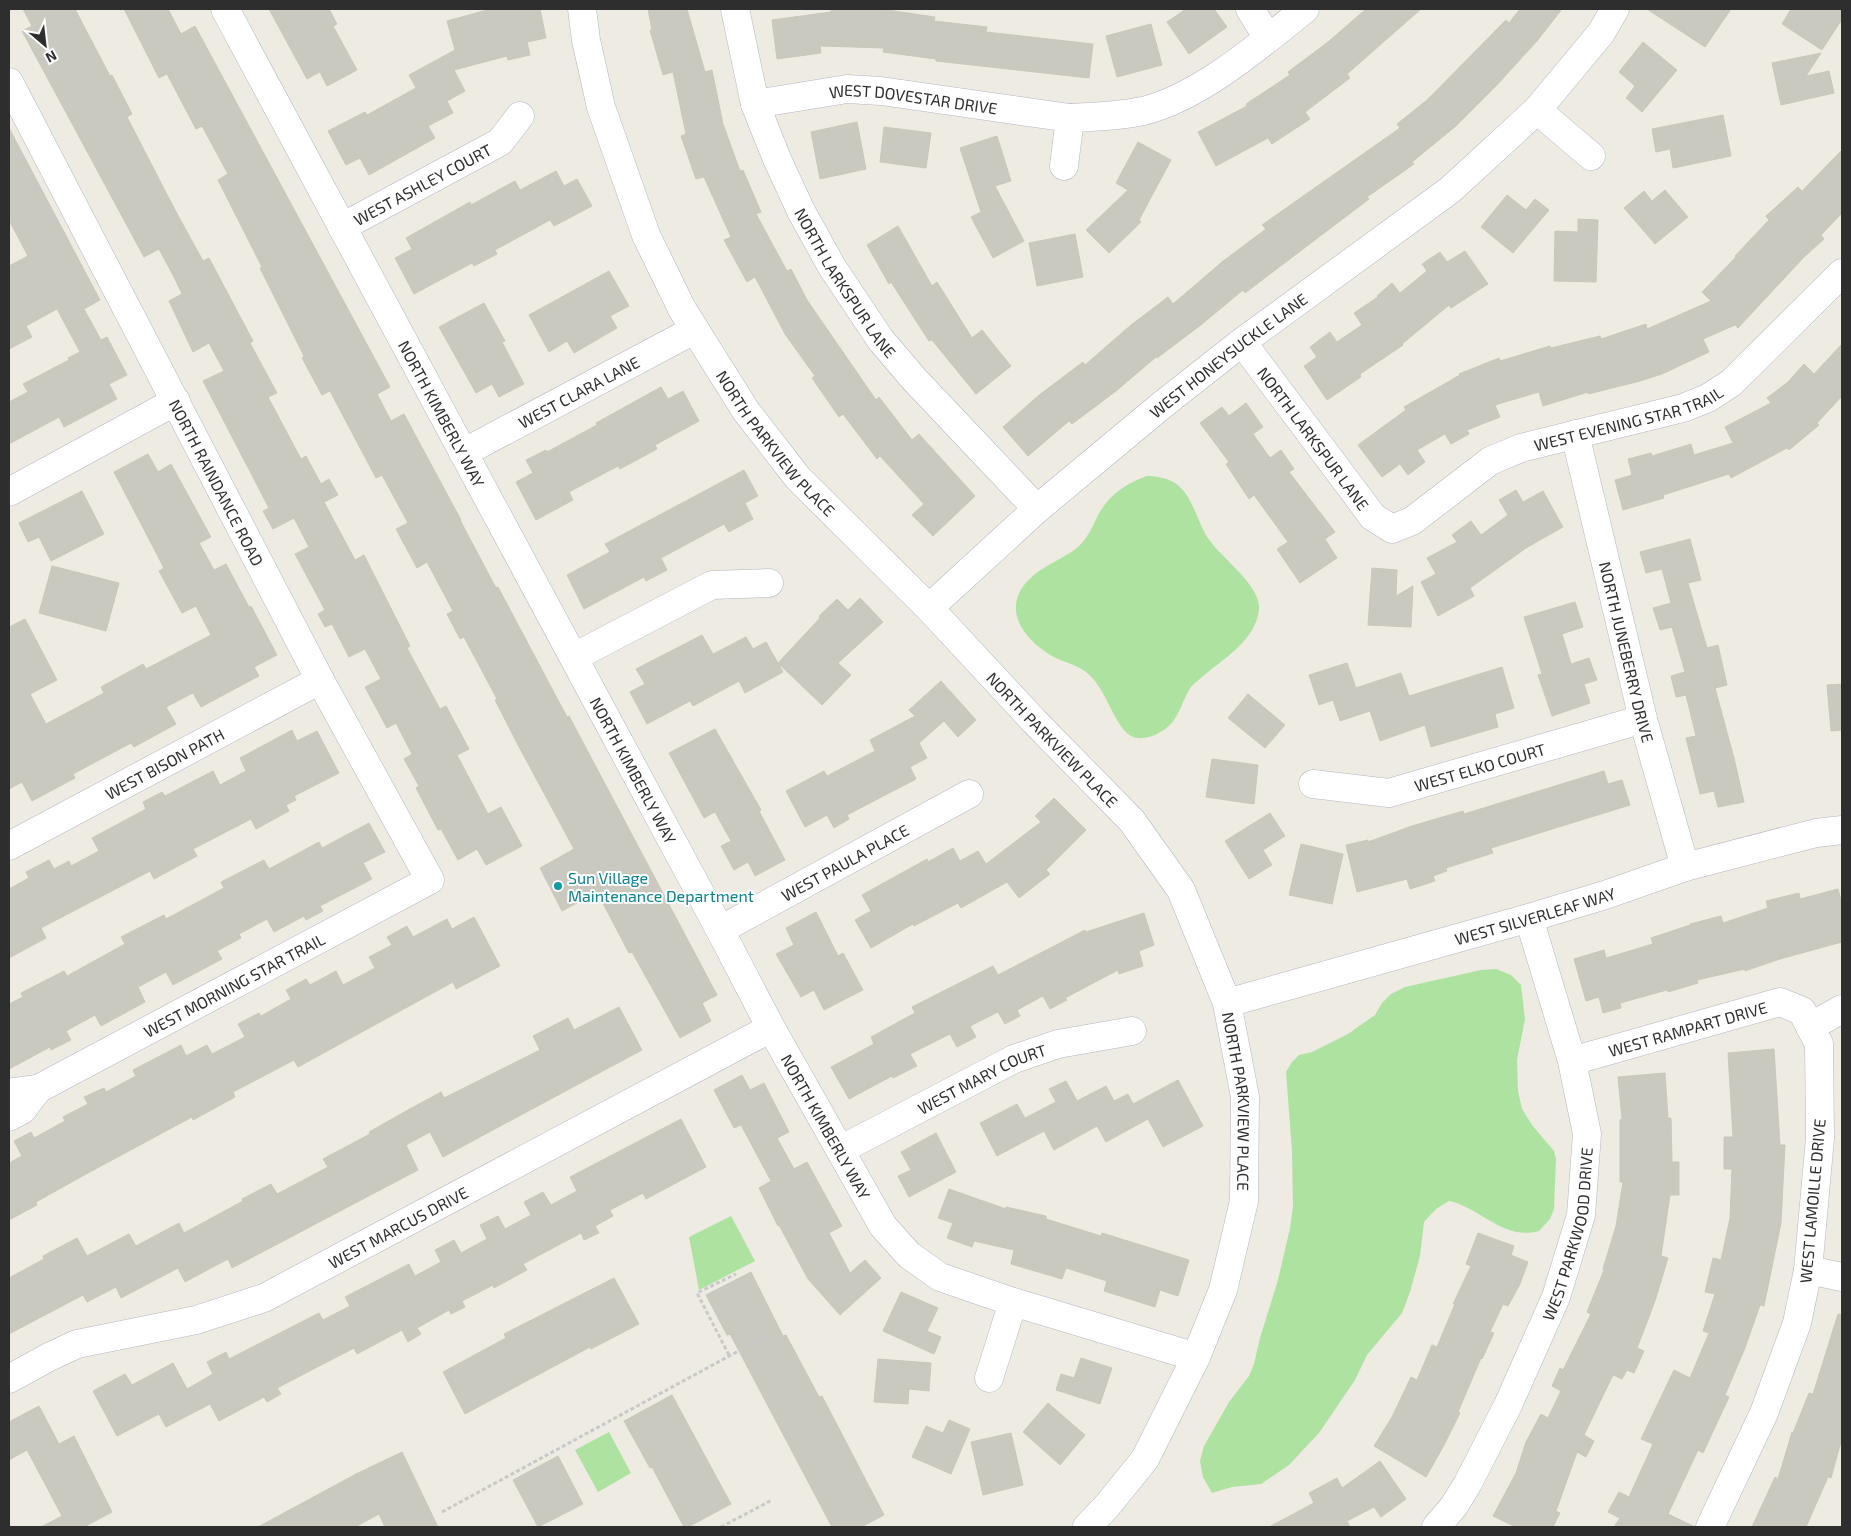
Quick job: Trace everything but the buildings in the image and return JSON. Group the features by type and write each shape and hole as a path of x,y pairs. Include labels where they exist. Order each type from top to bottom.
{"street":[{"name":"NORTH KIMBERLY WAY","path":"225,9 574,657 771,1028 883,1226 909,1255 940,1276 1013,1302 1196,1357"},
{"name":"NORTH PARKVIEW PLACE","path":"582,9 586,40 601,107 646,235 682,310 746,411 798,478 929,608 1034,721 1132,821 1181,890 1227,1003 1245,1097 1244,1201 1223,1290 1196,1357 1145,1459 1107,1506 1087,1527"},
{"name":"NORTH LARKSPUR LANE","path":"735,9 755,104 777,159 801,211 832,267 880,339 1037,509"},
{"path":"1250,9 1268,38"},
{"name":"WEST DOVESTAR DRIVE","path":"755,104 846,90 872,90 1070,118 1143,111 1178,99 1217,76 1305,9"},
{"name":"WEST HONEYSUCKLE LANE","path":"929,608 1037,509 1162,406 1242,342 1450,190 1537,110 1601,33 1615,9"},
{"name":"NORTH RAINDANCE ROAD","path":"9,82 320,680 430,880"},
{"path":"1537,110 1591,156"},
{"name":"WEST ASHLEY COURT","path":"342,227 500,142 520,116"},
{"path":"1064,166 1070,118"},
{"name":"WEST EVENING STAR TRAIL","path":"1392,529 1412,521 1490,461 1521,448 1683,408 1708,398 1731,384 1842,273"},
{"name":"WEST CLARA LANE","path":"463,453 694,330"},
{"name":"NORTH LARKSPUR LANE","path":"1242,342 1373,517 1392,529"},
{"path":"9,492 176,401"},
{"name":"NORTH JUNEBERRY DRIVE","path":"1575,434 1643,719 1685,867"},
{"path":"574,657 712,585 769,583"},
{"name":"WEST BISON PATH","path":"9,846 320,680"},
{"name":"WEST ELKO COURT","path":"1314,784 1389,793 1643,719"},
{"name":"WEST PAULA PLACE","path":"720,930 970,794"},
{"name":"WEST SILVERLEAF WAY","path":"1227,1003 1529,918 1605,895 1685,867 1816,833 1842,830"},
{"name":"WEST MORNING STAR TRAIL","path":"9,1095 14,1092 38,1089 430,880"},
{"name":"WEST PARKWOOD DRIVE","path":"1436,1527 1454,1506 1468,1483 1508,1405 1556,1297 1581,1215 1587,1134 1572,1061 1529,918"},
{"name":"WEST RAMPART DRIVE","path":"1572,1061 1780,1002 1806,1019"},
{"path":"1806,1019 1842,1010"},
{"name":"WEST LAMOILLE DRIVE","path":"1710,1527 1764,1413 1797,1323 1808,1270 1820,1138 1819,1044 1806,1019"},
{"name":"WEST MARCUS DRIVE","path":"9,1379 77,1344 196,1320 264,1298 771,1028"},
{"name":"WEST MARY COURT","path":"840,1150 1014,1059 1058,1044 1132,1031"},
{"name":"WEST MORNING STAR TRAIL","path":"9,1118 22,1110 38,1089"},
{"path":"1808,1270 1842,1277"},
{"path":"990,1378 1013,1302"}],"path":[{"path":"729,1355 697,1293 736,1274"},
{"path":"442,1512 766,1336"},
{"path":"721,1527 772,1500"}],"green space":[{"path":"1147,476 1169,480 1175,483 1187,495 1210,541 1254,592 1259,610 1252,631 1245,640 1229,656 1192,686 1176,716 1166,729 1148,737 1136,738 1131,736 1119,724 1099,687 1086,672 1052,656 1031,639 1023,630 1016,608 1023,586 1034,575 1081,544 1098,515 1113,496 1125,486"},
{"path":"1496,969 1511,975 1521,985 1525,1019 1517,1060 1518,1091 1522,1109 1532,1125 1554,1151 1556,1159 1554,1209 1550,1219 1539,1231 1526,1233 1504,1228 1472,1210 1449,1201 1436,1209 1424,1222 1420,1256 1402,1313 1367,1355 1355,1380 1319,1433 1289,1465 1261,1484 1232,1487 1212,1493 1203,1477 1200,1461 1204,1446 1229,1402 1249,1376 1254,1364 1278,1280 1290,1228 1293,1207 1292,1151 1286,1072 1299,1055 1312,1052 1348,1034 1375,1015 1382,1003 1391,994 1405,987 1481,970"},
{"path":"731,1216 755,1261 699,1290 689,1237"},
{"path":"609,1432 631,1473 598,1492 575,1450"}],"place":[{"name":"Sun Village Maintenance Department","path":"558,886"}]}
